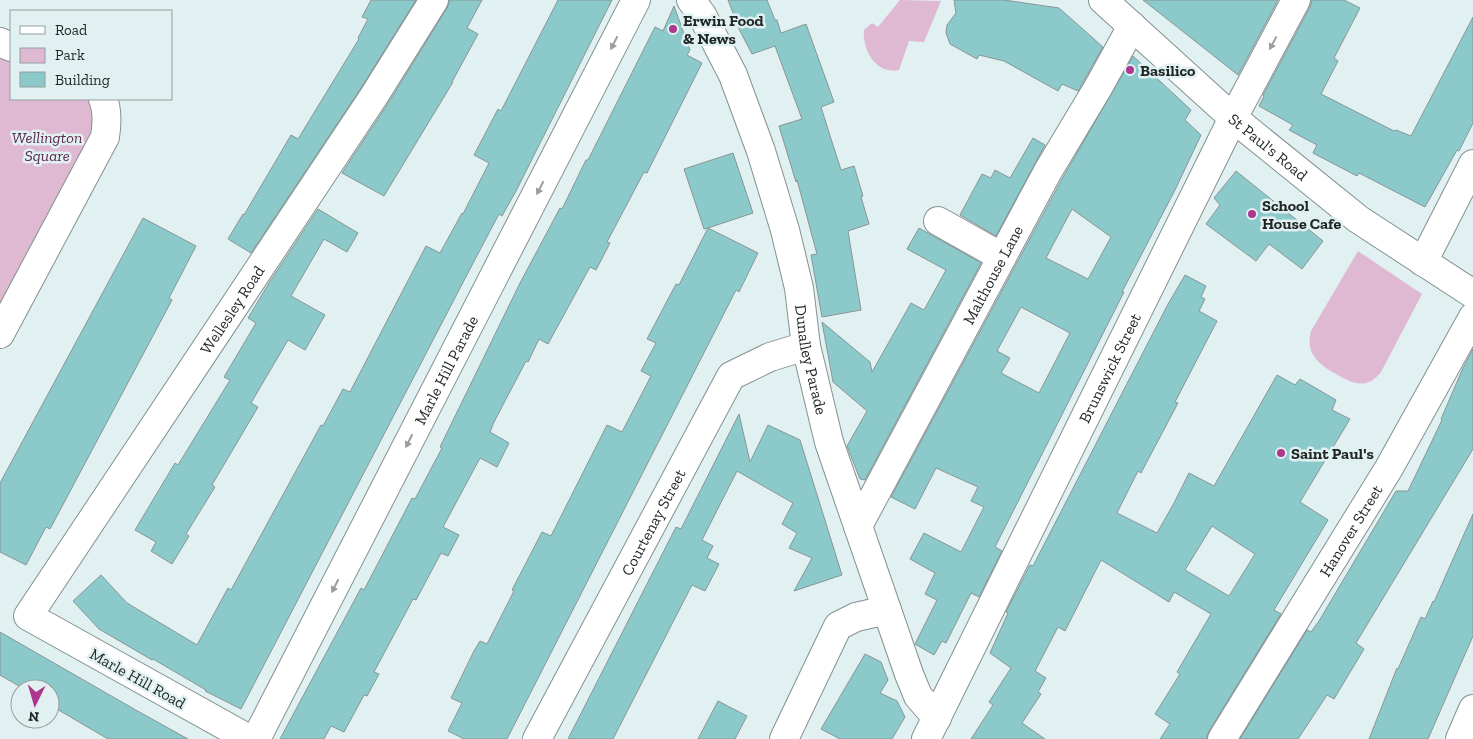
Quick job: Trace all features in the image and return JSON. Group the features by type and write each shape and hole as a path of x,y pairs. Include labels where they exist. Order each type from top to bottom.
{"street":[{"name":"Wellesley Road","path":"28,616 374,96 434,0"},
{"name":"Marle Hill Parade","path":"256,739 636,0"},
{"name":"Dunalley Parade","path":"691,0 702,15 733,75 761,151 785,230 799,288 806,346 829,442 909,674 932,728"},
{"name":"St Paul's Road","path":"1103,0 1233,118 1358,219 1473,294"},
{"name":"Brunswick Street","path":"932,728 1233,118 1296,0"},
{"name":"Malthouse Lane","path":"858,526 1048,171 1099,86 1132,26"},
{"path":"0,334 105,137 107,122 106,105 104,100"},
{"path":"1424,262 1473,164"},
{"path":"938,221 1002,257"},
{"name":"Hanover Street","path":"1222,739 1389,468 1473,317"},
{"name":"Courtenay Street","path":"537,739 731,376 770,357 806,346"},
{"path":"784,739 838,626 856,617 887,610"},
{"name":"Marle Hill Road","path":"28,616 249,739"},
{"path":"1460,739 1473,709"}],"green space":[{"path":"900,0 941,1 924,42 909,41 899,70 891,71 877,65 868,53 865,45 864,30 872,23 878,27"},
{"name":"Wellington Square","path":"0,42 10,47 10,100 104,100 106,105 0,334"},
{"path":"1358,251 1422,294 1381,372 1376,378 1365,383 1354,383 1332,372 1317,360 1310,347 1311,331"}],"building":[{"path":"371,0 416,0 361,88 251,253 228,239 291,135 298,139 359,39 368,19 362,17"},
{"path":"450,0 482,0 467,28 478,34 453,82 384,196 342,173 387,105 447,8"},
{"path":"558,0 612,0 516,191 502,216 499,214 241,709 205,691 99,629 73,601 101,575 127,603 197,645 228,588 231,590 321,425 323,426 343,389 350,392 426,246 440,253 463,214 489,163 474,155 498,109 501,111"},
{"path":"728,0 767,0 781,33 806,24 834,102 821,107 832,142 841,170 854,166 869,224 848,231 861,310 822,317 811,255 817,254 797,180 796,182 779,126 802,119 775,46 752,54 740,31"},
{"path":"954,0 1004,0 1059,8 1103,47 1078,91 1062,84 1058,91 1004,61 979,55 977,59 950,44 946,33 947,25 956,13"},
{"path":"1143,0 1278,0 1238,75"},
{"path":"1312,0 1344,0 1360,8 1334,58 1338,61 1321,94 1394,131 1396,130 1411,136 1473,17 1473,123 1459,151 1457,150 1425,207 1359,173 1357,176 1313,153 1317,145 1289,130 1293,125 1259,106"},
{"path":"674,6 690,50 687,55 702,63 647,173 644,172 607,242 610,243 596,270 590,267 548,344 539,339 494,422 490,432 509,443 497,467 480,458 443,527 459,535 448,556 441,553 416,600 413,599 374,672 379,674 367,696 364,695 344,732 331,726 324,739 280,739 361,588 364,590 412,498 415,499 442,448 440,447 520,283 560,208 562,209 586,160 588,160 655,27 663,31"},
{"path":"1133,56 1191,110 1185,120 1201,135 995,547 1002,551 979,597 971,593 946,643 942,641 934,655 915,644 937,600 925,594 935,573 910,559 924,533 961,552 984,507 971,501 978,487 936,468 915,509 891,497 1062,179","holes":["1072,209 1111,237 1088,279 1046,258","1021,307 1070,333 1039,393 1001,373 1010,358 997,351"]},
{"path":"1033,138 1045,145 996,236 960,215 982,174 991,178 995,170 1010,178"},
{"path":"733,153 753,213 704,229 684,169"},
{"name":"School House Cafe","path":"1236,171 1323,241 1302,269 1269,244 1256,261 1206,224 1220,205 1214,198"},
{"path":"318,209 358,233 347,252 324,239 291,296 325,315 305,350 288,340 251,403 258,407 212,485 215,487 186,534 189,536 172,564 151,551 156,542 135,530 175,463 178,465 230,380 224,377 256,323 248,318"},
{"path":"143,218 196,246 169,298 172,300 50,529 46,527 26,565 0,552 0,483"},
{"path":"708,228 758,253 739,292 736,290 507,739 464,739 448,731 462,703 451,698 480,641 487,644 542,532 551,536 607,425 622,432 651,376 641,371 656,343 647,339 676,284 679,285"},
{"path":"919,228 981,263 865,480 860,479 847,446 867,411 833,382 822,322 870,362 872,372 911,303 924,310 946,270 907,249"},
{"path":"1185,275 1206,286 1201,297 1205,299 1199,311 1217,321 1175,402 1178,403 1141,473 1138,471 1117,513 1157,533 1189,473 1214,486 1277,375 1295,385 1300,379 1336,400 1332,410 1350,419 1300,502 1328,520 1274,610 1281,614 1209,731 1206,739 1160,739 1170,724 1155,714 1180,674 1177,672 1211,614 1174,592 1169,602 1101,560 1065,631 1058,627 1035,671 1046,678 1038,692 1041,694 1022,723 1045,739 971,739 993,705 989,702 1011,668 990,653 1008,613 1006,612 1030,565 1033,566 1167,306","holes":["1212,526 1255,554 1229,596 1185,570"]},
{"path":"1473,349 1473,449 1356,643 1364,649 1334,699 1327,695 1298,739 1240,739 1307,630 1311,632 1319,621 1396,491 1408,491"},
{"path":"739,414 750,462 768,425 800,440 842,575 794,591 812,558 789,548 797,533 782,524 793,503 737,471 702,540 713,546 707,558 719,564 705,591 692,585 613,739 568,739 676,527 681,529"},
{"path":"1473,514 1473,636 1428,739 1369,739 1397,668 1421,617 1425,619 1434,602"},
{"path":"0,632 188,739 108,739 60,711 60,679 10,679 10,681 0,675"},
{"path":"865,654 881,662 888,680 880,693 897,701 905,717 892,739 840,739 821,729"},
{"path":"718,701 747,716 735,739 698,739"}],"place":[{"name":"Erwin Food & News","path":"673,29"},
{"name":"Basilico","path":"1130,70"},
{"name":"School House Cafe","path":"1252,214"},
{"name":"Saint Paul's","path":"1281,453"}]}
